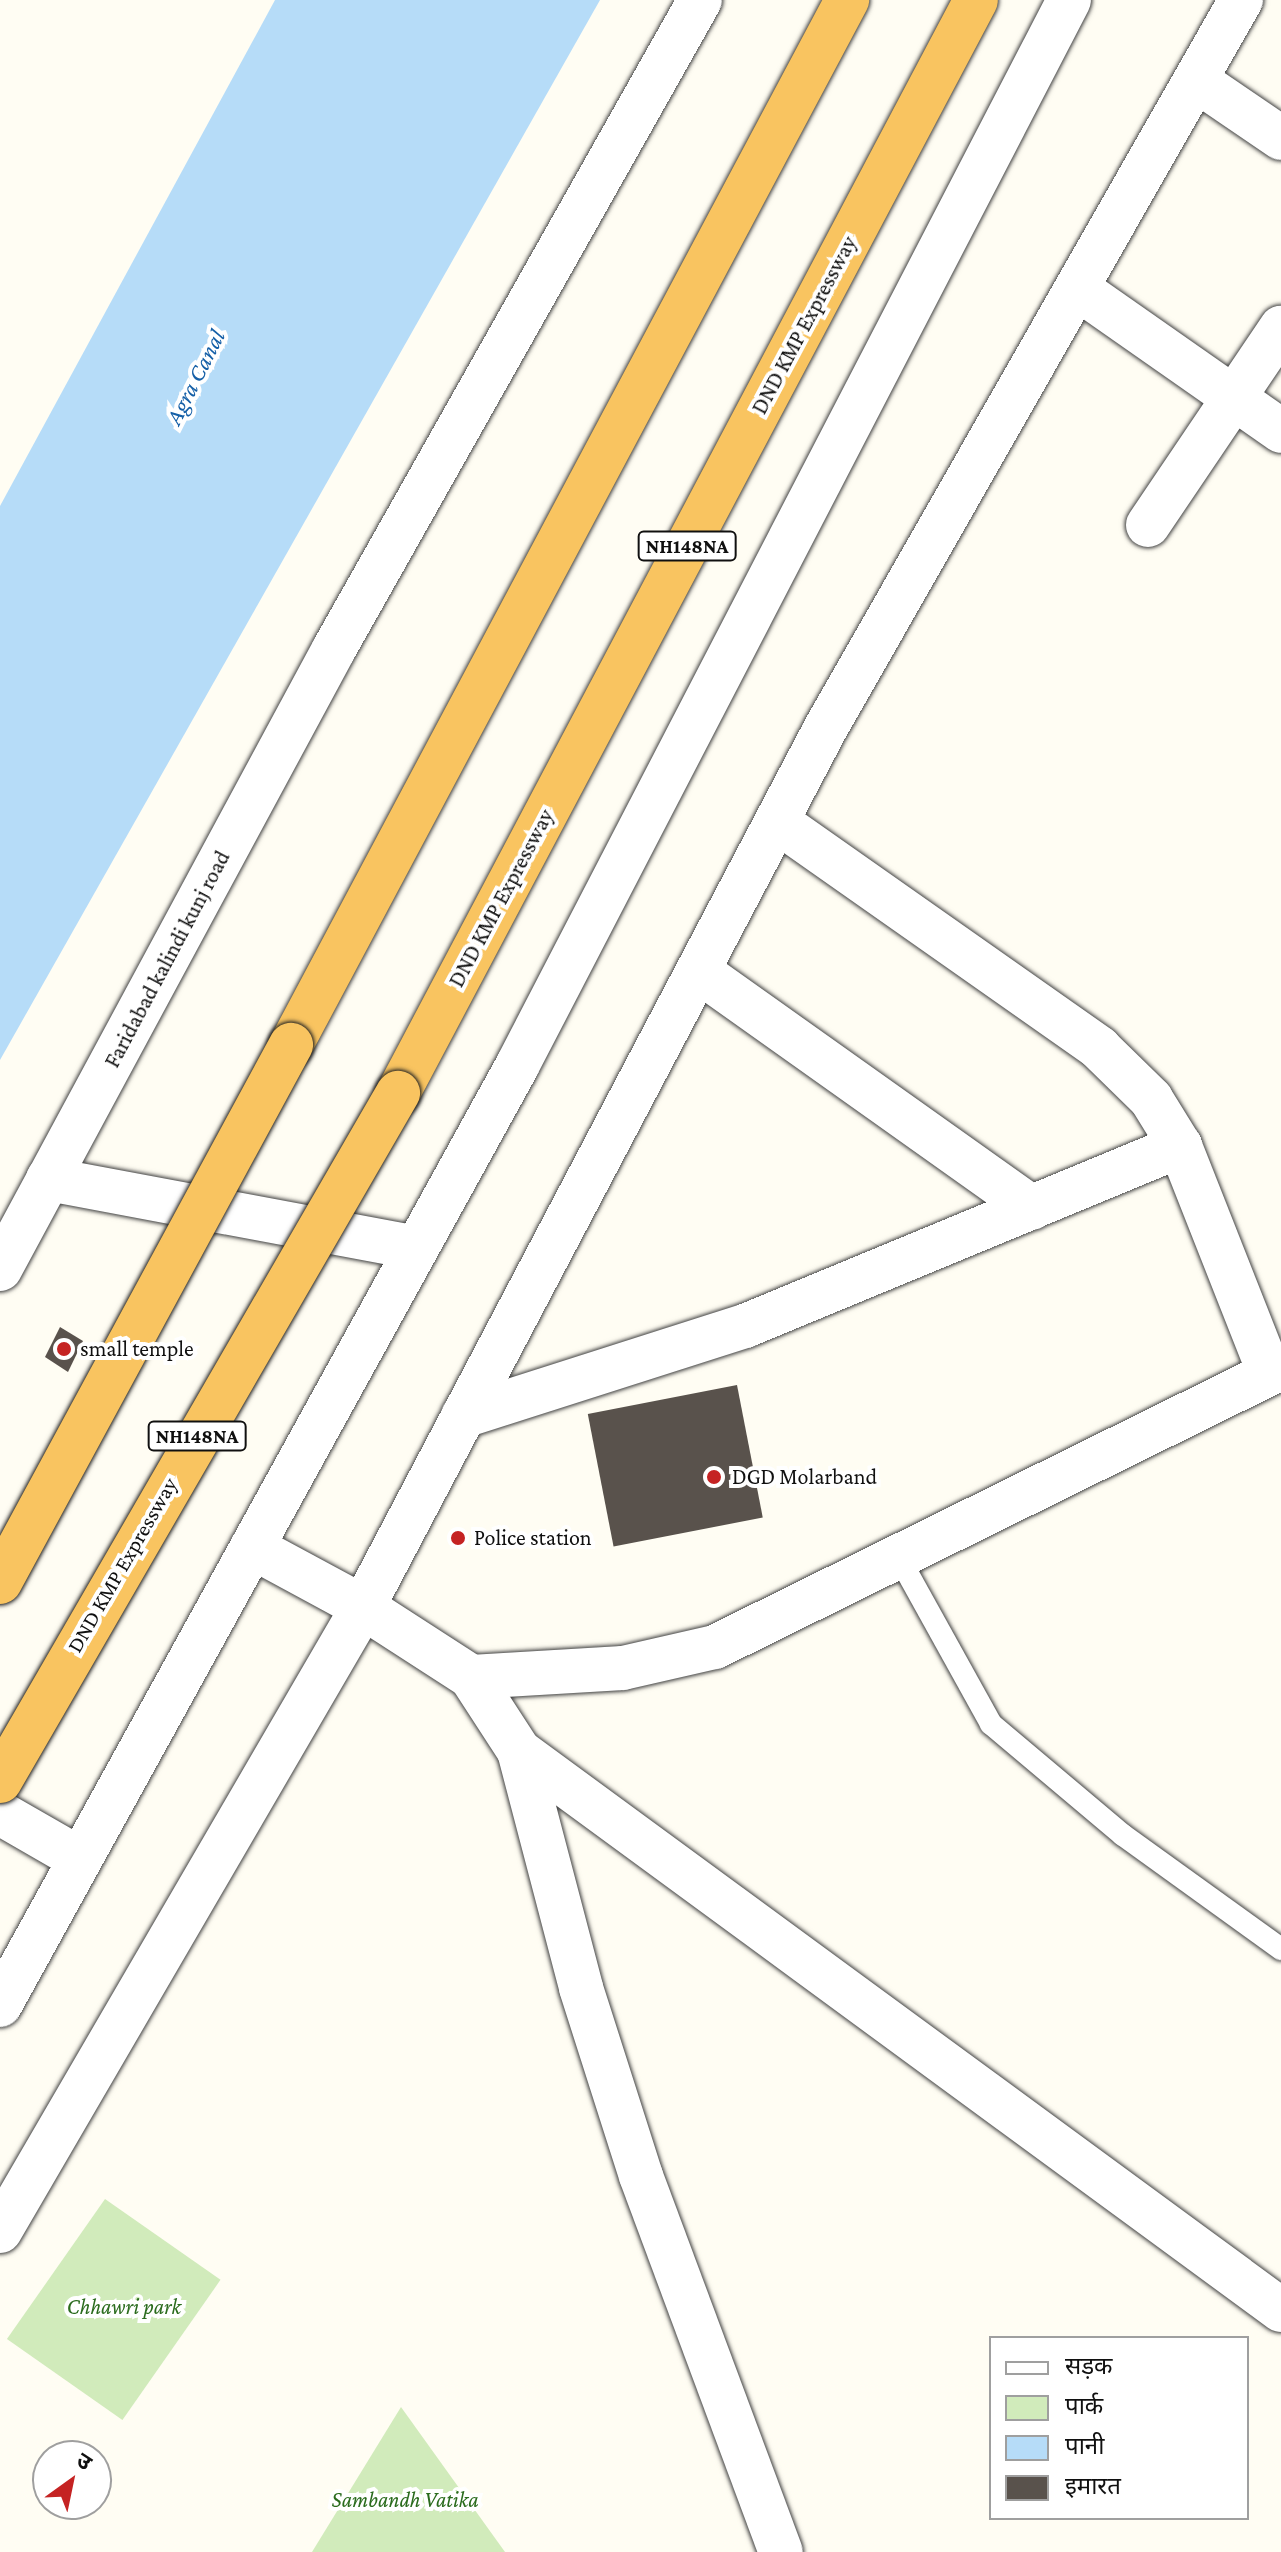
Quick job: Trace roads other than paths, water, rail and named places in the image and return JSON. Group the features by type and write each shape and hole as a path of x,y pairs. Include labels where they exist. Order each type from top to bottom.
{"highway":[{"path":"0,1582 291,1045 847,0"},
{"name":"DND KMP Expressway","path":"0,1781 398,1093 976,0"}],"street":[{"name":"Faridabad kalindi kunj road","path":"0,1269 334,649 700,0"},
{"path":"0,2005 517,1066 1069,0"},
{"path":"0,2231 363,1607 778,822 1241,0"},
{"path":"1196,80 1281,138"},
{"path":"1077,288 1281,431"},
{"path":"1148,525 1281,328"},
{"path":"471,1677 623,1668 715,1647 1275,1370 1180,1146 1151,1099 1099,1048 778,822"},
{"path":"700,972 1032,1208"},
{"path":"463,1416 745,1326 1180,1146"},
{"path":"48,1179 417,1248"},
{"path":"252,1547 363,1607 471,1677 519,1751 581,1988 641,2176 781,2552"},
{"path":"519,1751 1281,2310"},
{"path":"0,1813 80,1859"}],"lane":[{"path":"898,1556 991,1724 1123,1835 1281,1949"}],"water":[{"name":"Agra Canal","path":"275,0 600,0 0,1060 0,506"}],"place":[{"name":"small temple","path":"64,1349"},
{"name":"DGD Molarband","path":"714,1477"},
{"name":"Police station","path":"458,1538"}],"park label":[{"name":"Chhawri park","path":"124,2307"},
{"name":"Sambandh Vatika","path":"405,2500"}]}
